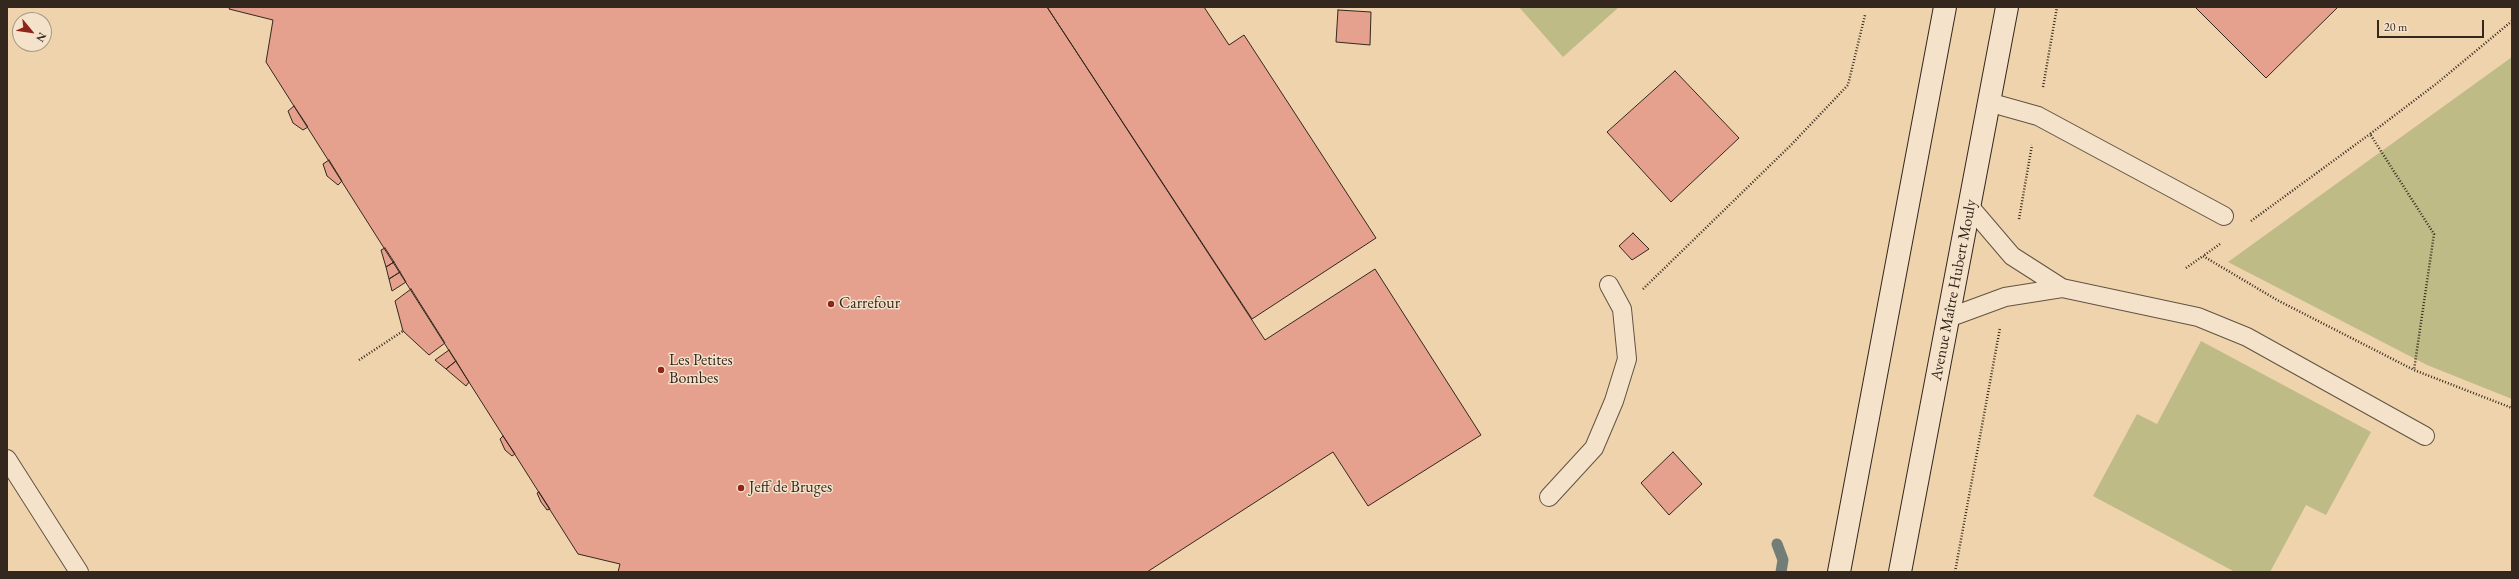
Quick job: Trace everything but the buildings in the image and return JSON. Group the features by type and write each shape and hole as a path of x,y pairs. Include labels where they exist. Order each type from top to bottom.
{"main road":[{"path":"1839,572 1945,7"},
{"name":"Avenue Maître Hubert Mouly","path":"1900,572 1948,318 1971,208 1988,102 2007,7"}],"lane":[{"path":"1988,102 2038,116 2224,216"},
{"path":"1971,208 2012,256 2062,288 2198,317 2248,337 2425,436"},
{"path":"1549,497 1594,448 1614,401 1627,359 1622,309 1609,285"},
{"path":"1948,318 2005,297 2062,288"},
{"path":"7,459 79,572"}],"path":[{"path":"1622,309 1791,145 1848,85 1865,15"},
{"path":"2244,226 2436,84 2512,21"},
{"path":"2370,134 2434,234 2414,370"},
{"path":"2186,268 2226,239"},
{"path":"2203,256 2277,300 2414,370 2512,408"},
{"path":"359,360 403,331"}],"shaded area":[{"path":"1519,7 1619,7 1563,57"},
{"path":"2512,57 2512,399 2427,365 2228,262"},
{"path":"2201,341 2371,432 2326,515 2306,505 2270,572 2235,572 2093,496 2137,414 2157,424"}],"waterway":[{"path":"1777,544 1783,560 1781,572"}],"place":[{"name":"Carrefour","path":"831,304"},
{"name":"Les Petites Bombes","path":"661,370"},
{"name":"Jeff de Bruges","path":"741,488"}]}
